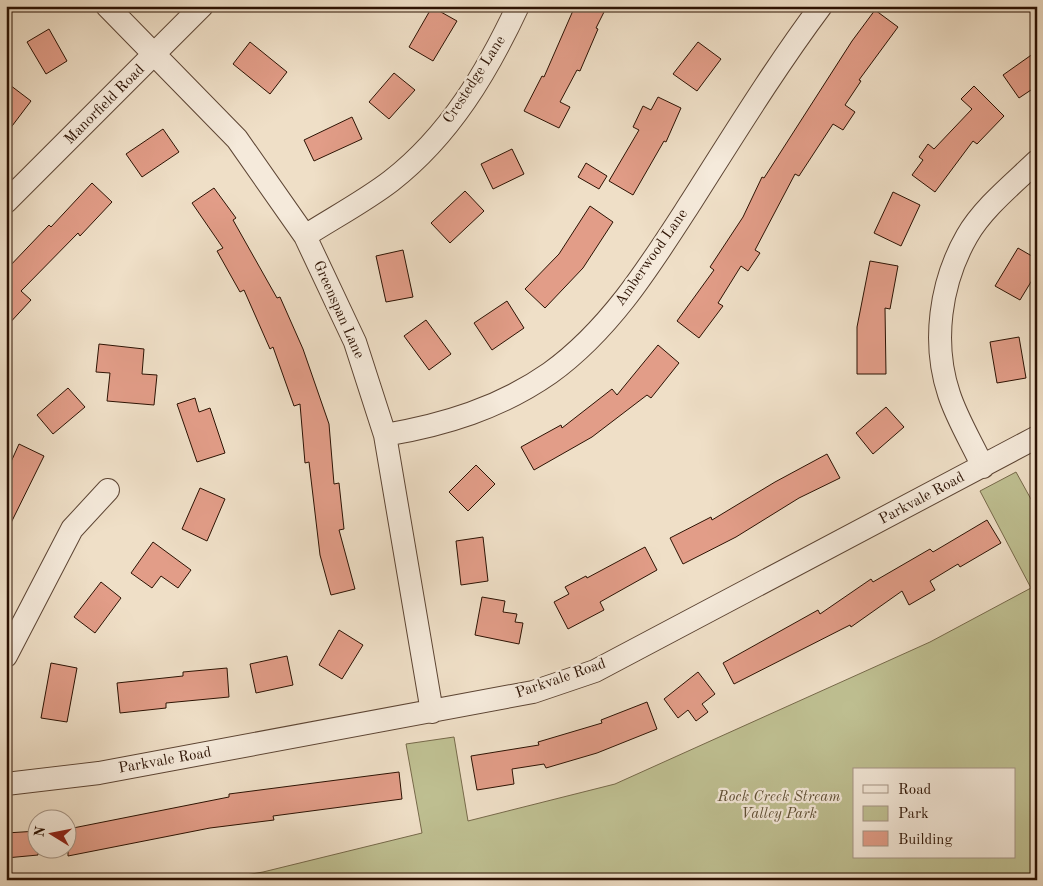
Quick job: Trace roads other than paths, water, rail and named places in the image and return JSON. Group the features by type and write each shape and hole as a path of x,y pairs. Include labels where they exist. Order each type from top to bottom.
{"street":[{"name":"Greenspan Lane","path":"107,6 237,139 305,236 355,342 385,435 432,712"},
{"name":"Manorfield Road","path":"6,202 202,6"},
{"name":"Crestedge Lane","path":"305,236 390,182 420,156 459,111 498,50 518,6"},
{"name":"Amberwood Lane","path":"385,435 432,427 501,402 550,373 596,334 643,276 792,45 821,6"},
{"path":"982,467 949,395 943,370 940,338 944,295 952,266 967,235 990,207 1037,161"},
{"name":"Parkvale Road","path":"6,784 98,773 432,712 532,692 595,671 1037,437"},
{"path":"6,656 72,528 108,490"}],"park label":[{"name":"Rock Creek Stream Valley Park","path":"779,806"}]}
